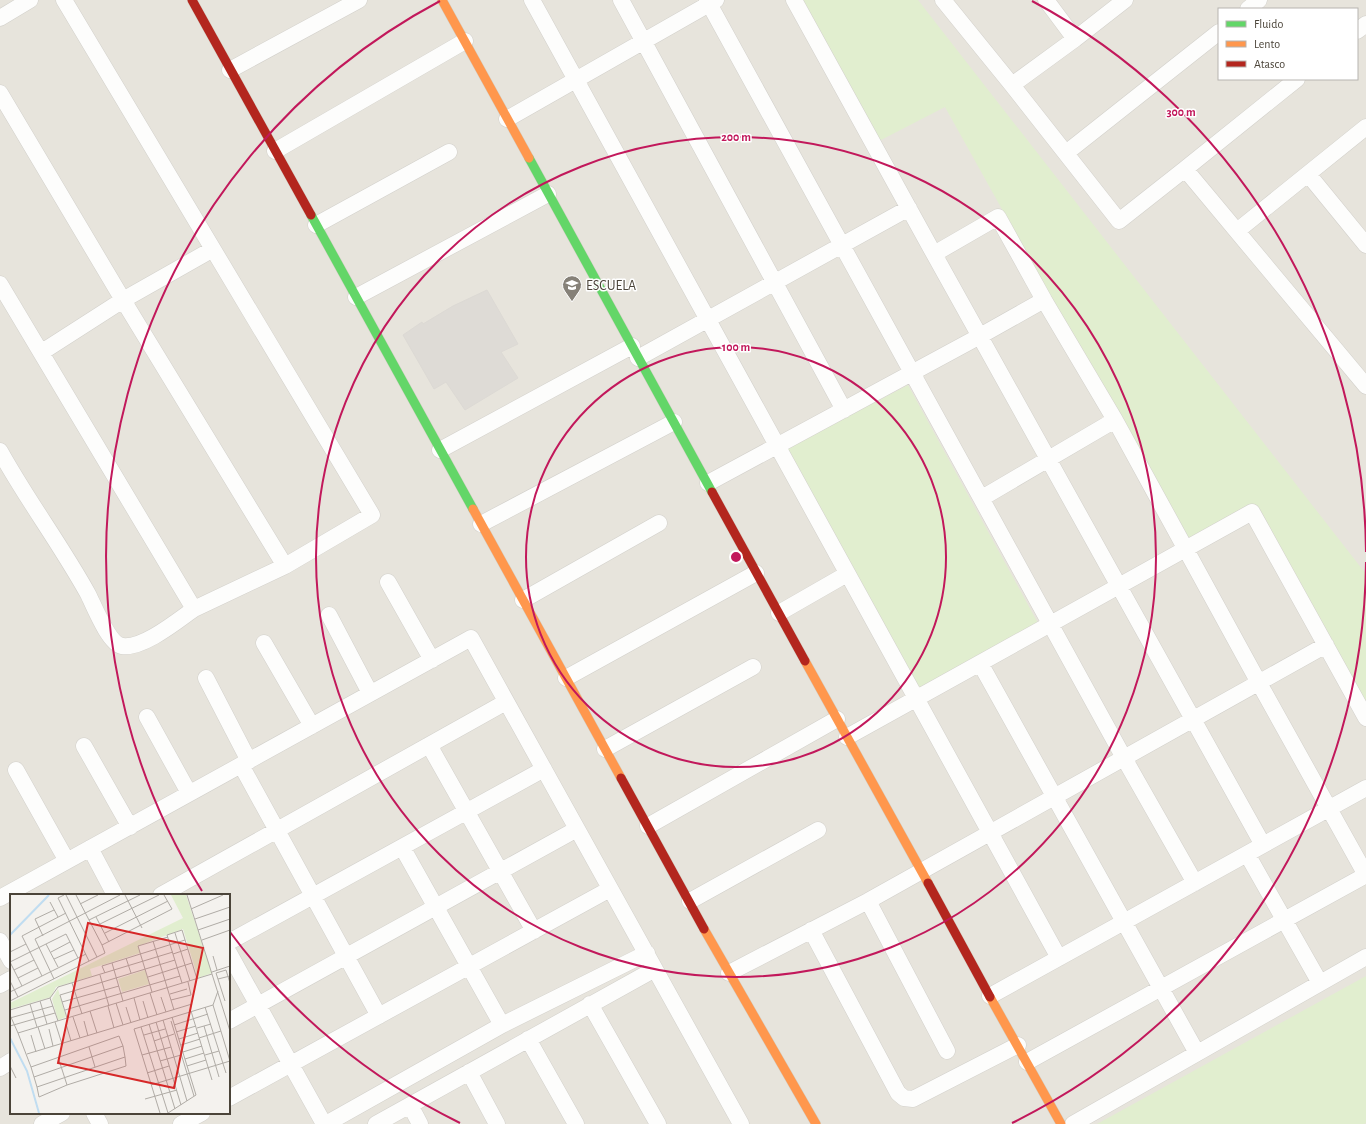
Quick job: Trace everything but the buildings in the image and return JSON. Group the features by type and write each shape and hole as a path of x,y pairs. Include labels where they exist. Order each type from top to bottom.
{"street":[{"path":"0,18 30,0"},
{"path":"0,451 84,587 111,639 121,646 133,646 149,640 194,609 285,566 372,515 64,0"},
{"path":"192,0 729,973 816,1124"},
{"path":"230,70 359,0"},
{"path":"442,0 756,573 1061,1124"},
{"path":"532,0 915,699 991,832 1059,958"},
{"path":"621,0 844,410"},
{"path":"794,0 1192,720 1263,845"},
{"path":"943,0 1119,221 1296,80"},
{"path":"1046,0 1075,39"},
{"path":"1012,85 1125,0"},
{"path":"1249,8 1259,0"},
{"path":"507,119 711,1 842,245 1124,758 1195,883"},
{"path":"1358,30 1366,24"},
{"path":"1066,153 1218,33"},
{"path":"275,151 465,42"},
{"path":"0,93 123,300 285,566"},
{"path":"1237,231 1366,127"},
{"path":"316,225 449,152"},
{"path":"1185,169 1366,386"},
{"path":"1308,174 1366,245"},
{"path":"356,297 548,194"},
{"path":"440,450 635,352 707,320 909,208"},
{"path":"934,254 998,217 1044,300 1115,420 1328,809 1366,875 1027,1062"},
{"path":"42,352 123,300 213,250"},
{"path":"0,284 42,352 194,609"},
{"path":"708,484 1044,300"},
{"path":"982,498 1115,420"},
{"path":"481,524 674,422"},
{"path":"847,736 1252,512 1366,718"},
{"path":"523,600 659,523"},
{"path":"566,678 756,573"},
{"path":"779,613 847,574"},
{"path":"388,582 432,660"},
{"path":"329,615 370,693"},
{"path":"2,891 67,861 471,638 741,1124"},
{"path":"264,643 312,726"},
{"path":"729,973 868,901 1326,645"},
{"path":"980,663 1197,1053"},
{"path":"605,749 753,667"},
{"path":"206,678 276,830 379,1016"},
{"path":"163,894 506,702"},
{"path":"147,717 189,793"},
{"path":"648,826 837,719"},
{"path":"429,745 534,930"},
{"path":"84,746 130,827"},
{"path":"230,941 544,769"},
{"path":"16,770 67,861"},
{"path":"990,996 1366,788"},
{"path":"230,1020 577,829"},
{"path":"690,901 818,830"},
{"path":"402,847 468,967 502,1025"},
{"path":"90,848 114,894"},
{"path":"1247,854 1320,983"},
{"path":"230,1097 610,889"},
{"path":"868,901 947,1051"},
{"path":"811,930 898,1093 904,1098 912,1099 1018,1045"},
{"path":"0,941 10,959"},
{"path":"230,955 325,1124 502,1025 646,953"},
{"path":"1073,1124 1366,957"},
{"path":"376,1124 655,969"},
{"path":"0,985 10,980"},
{"path":"590,1004 658,1124"},
{"path":"528,1039 576,1124"},
{"path":"0,1068 10,1062"},
{"path":"469,1072 497,1124"},
{"path":"410,1105 420,1124"},
{"path":"42,1124 60,1114"},
{"path":"95,1114 100,1124"},
{"path":"182,1124 200,1114"}],"shaded area":[{"path":"0,0 1366,0 1366,1124 0,1124"}],"green space":[{"path":"801,0 918,0 1366,574 1366,709 1255,506 1188,543 945,107 879,141"},
{"path":"908,385 1039,625 920,690 786,449"},
{"path":"1366,976 1366,1123 1097,1124"}],"traffic: fast":[{"path":"529,158 712,492"},
{"path":"311,215 473,509"}],"traffic: slow":[{"path":"442,0 529,158"},
{"path":"473,509 621,778"},
{"path":"805,661 928,883"},
{"path":"704,929 816,1124"},
{"path":"990,997 1061,1124"}],"traffic: jam":[{"path":"192,0 311,215"},
{"path":"712,492 805,661"},
{"path":"621,778 704,929"},
{"path":"928,883 990,997"}],"place":[{"name":"ESCUELA","path":"572,302"}]}
